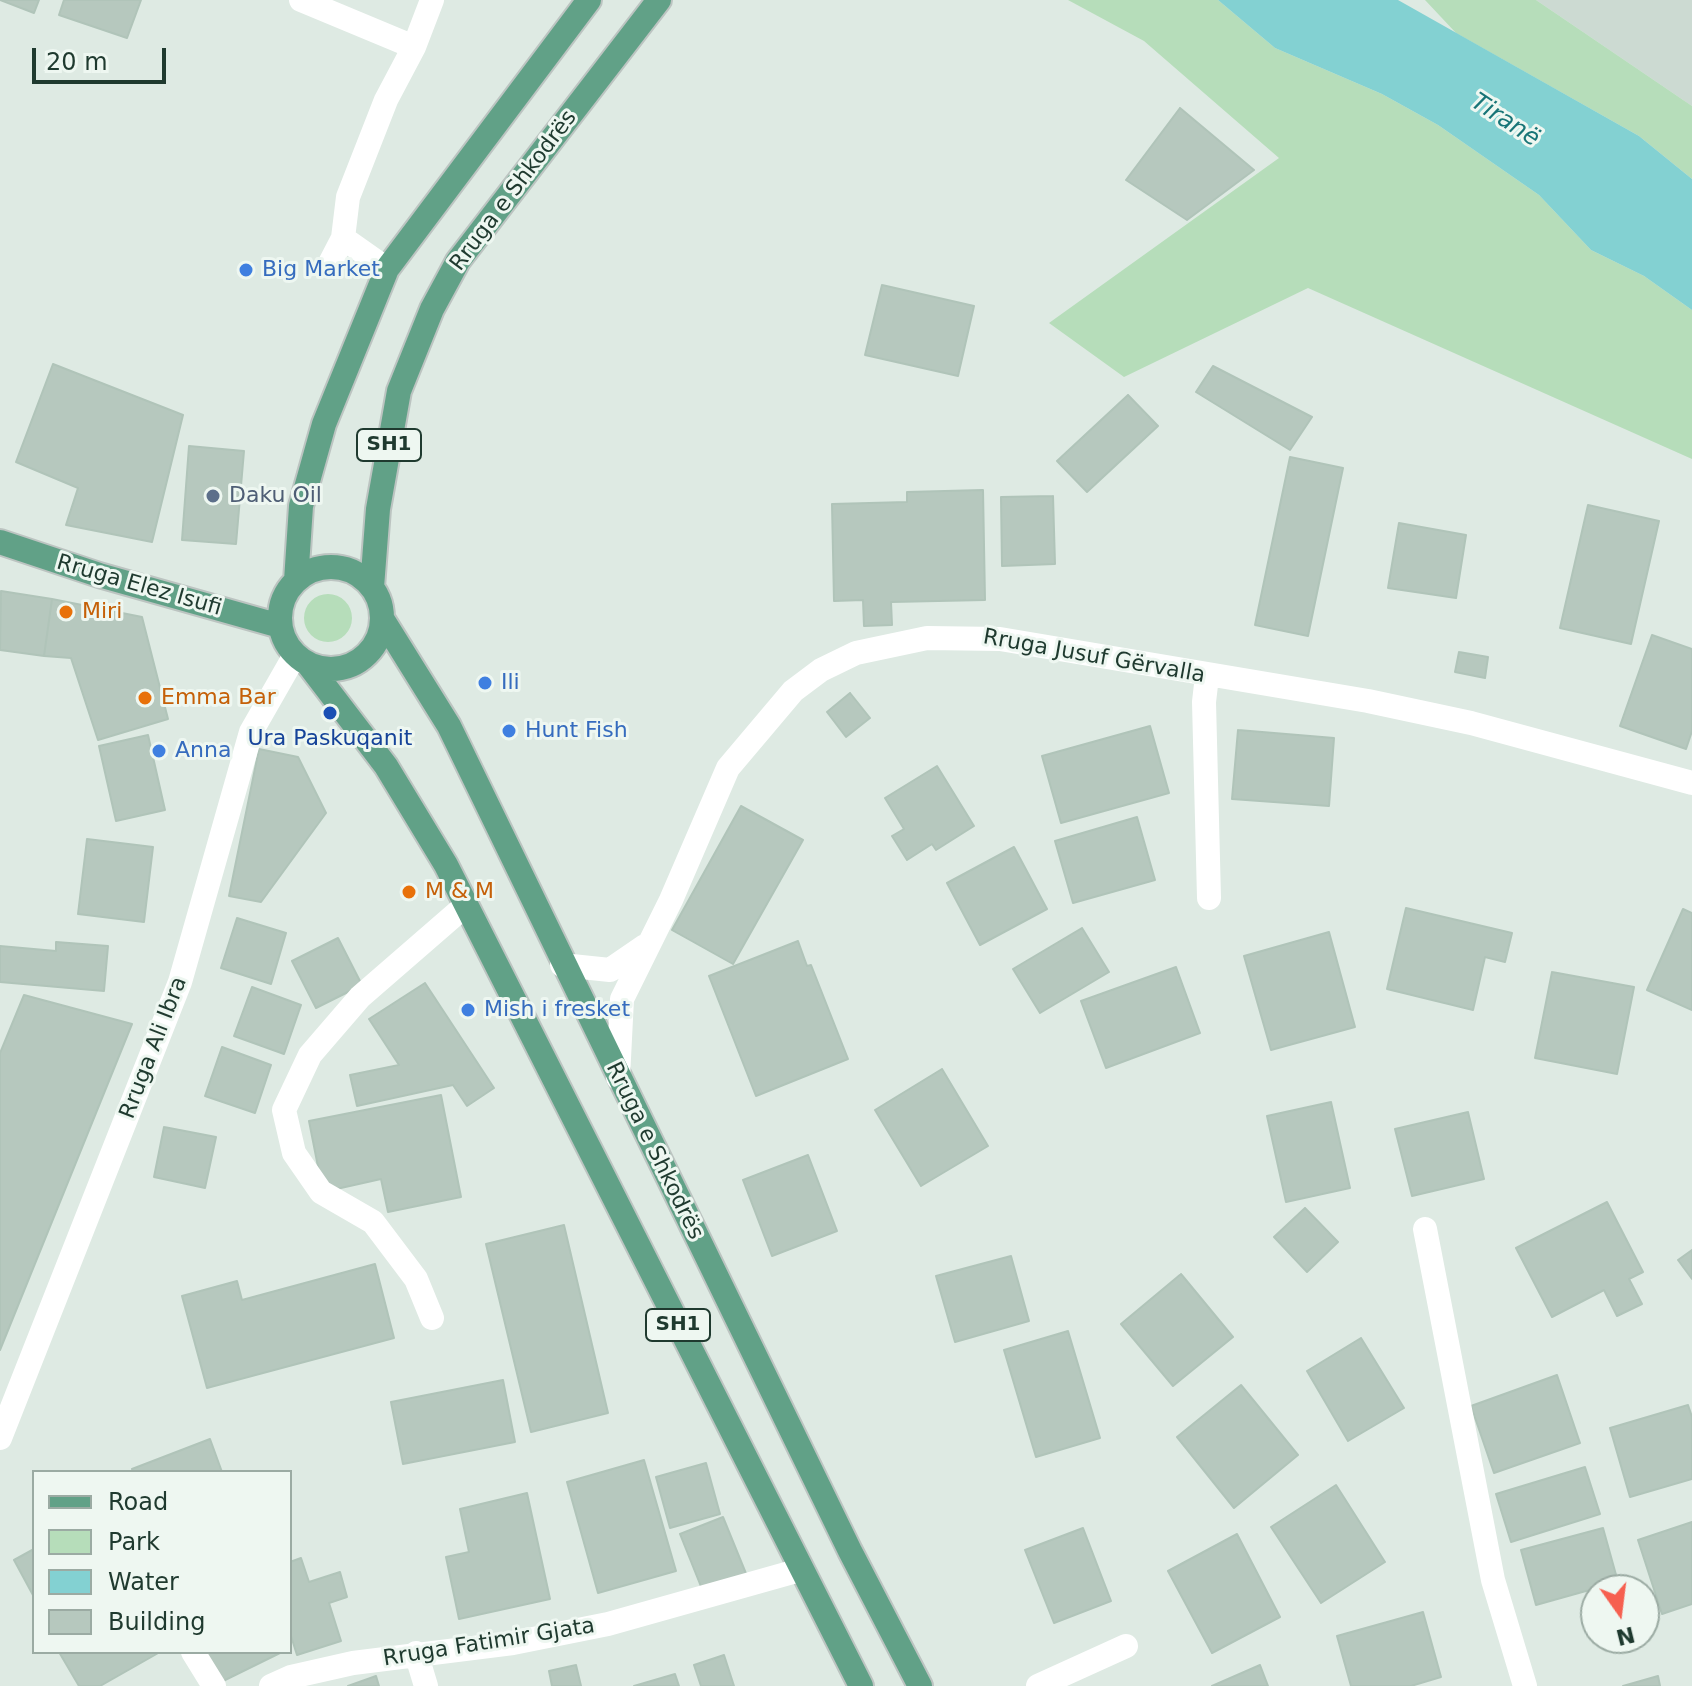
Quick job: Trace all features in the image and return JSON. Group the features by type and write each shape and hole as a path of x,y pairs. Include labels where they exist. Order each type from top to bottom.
{"main road":[{"name":"SH1","path":"589,0 387,269 324,424 301,506 296,581 283,602 280,626 301,660 386,766 466,905 861,1686"},
{"name":"Rruga e Shkodrës","path":"372,587 378,509 399,391 445,285 458,261 659,0"},
{"name":"Rruga Elez Isufi","path":"0,542 99,575 280,626"},
{"path":"296,581 325,567 343,568 360,575 372,587"},
{"name":"SH1","path":"372,587 381,602 383,620"},
{"name":"Rruga e Shkodrës","path":"383,620 449,726 562,965 920,1686"},
{"path":"301,660 332,670 357,664 380,637 383,620"}],"street":[{"path":"301,0 414,47"},
{"path":"329,265 343,238 348,197 386,100 414,47 432,0"},
{"path":"343,238 387,269"},
{"name":"Rruga Jusuf Gërvalla","path":"618,1078 622,999 728,768 761,724 793,691 821,670 856,653 927,638 972,636 1368,701 1471,723 1692,783"},
{"name":"Rruga Ali Ibra","path":"0,1438 180,982 251,732 301,660"},
{"path":"1207,676 1204,702 1209,898"},
{"path":"432,1318 416,1279 373,1222 321,1192 294,1153 284,1110 310,1055 360,997 466,905"},
{"path":"562,965 610,970 647,945"},
{"path":"1425,1229 1493,1580 1525,1686"},
{"name":"Rruga Fatimir Gjata","path":"271,1686 291,1677 416,1653 513,1643 608,1624 800,1570"},
{"path":"1038,1686 1126,1646"},
{"path":"416,1653 426,1686"},
{"path":"194,1654 214,1686"}],"shaded area":[{"path":"1536,0 1692,0 1692,106"}],"green space":[{"path":"1068,0 1218,0 1275,48 1382,94 1438,125 1539,195 1591,250 1644,276 1692,310 1692,459 1308,288 1124,377 1049,323 1279,158 1144,41"},
{"path":"1425,0 1536,0 1692,106 1692,179 1639,136 1456,33"},
{"path":"328,594 337,595 345,601 351,609 351,627 345,635 337,641 328,642 319,641 311,635 305,627 304,618 305,609 311,601 319,595"}],"water":[{"name":"Tiranë","path":"1218,0 1398,0 1639,136 1692,179 1692,310 1644,276 1591,250 1539,195 1438,125 1382,94 1275,48"}],"building":[{"path":"0,0 39,0 34,13"},
{"path":"64,0 141,0 127,38 59,15"},
{"path":"1180,108 1254,170 1187,220 1126,180"},
{"path":"882,285 974,306 958,376 865,355"},
{"path":"53,364 183,415 152,542 66,525 78,488 16,462"},
{"path":"1213,366 1312,417 1290,450 1196,392"},
{"path":"1128,395 1158,426 1087,492 1057,461"},
{"name":"Daku Oil","path":"189,446 244,451 236,544 182,540"},
{"path":"1290,457 1343,468 1308,636 1255,625"},
{"path":"983,490 985,600 891,602 892,625 864,626 863,600 834,601 832,504 907,502 907,492"},
{"path":"1053,496 1055,564 1002,566 1001,497"},
{"path":"1588,505 1659,521 1631,644 1560,628"},
{"path":"1399,523 1466,535 1456,598 1388,588"},
{"path":"1,591 52,599 44,656 0,650"},
{"path":"52,599 142,617 168,719 98,740 71,658 44,656"},
{"path":"1652,635 1692,649 1692,731 1686,749 1620,726"},
{"path":"1459,652 1488,657 1485,678 1455,672"},
{"path":"850,693 870,718 846,737 827,712"},
{"path":"1150,726 1169,793 1061,823 1042,756"},
{"path":"1238,730 1334,738 1329,806 1232,799"},
{"path":"148,735 165,810 116,821 99,746"},
{"path":"259,749 298,757 326,813 261,902 229,896"},
{"path":"937,766 974,826 936,850 932,844 907,860 892,836 904,829 885,798"},
{"path":"741,806 803,840 733,964 672,930"},
{"path":"1137,817 1155,880 1073,903 1055,841"},
{"path":"87,839 153,847 144,922 78,914"},
{"path":"1014,847 1047,909 980,945 947,883"},
{"path":"1406,908 1512,933 1505,962 1485,957 1473,1010 1387,989"},
{"path":"1683,909 1692,913 1692,1010 1647,990"},
{"path":"237,918 286,933 271,984 221,968"},
{"path":"1082,928 1109,972 1040,1013 1013,969"},
{"path":"1329,932 1355,1027 1271,1050 1244,956"},
{"path":"338,938 362,985 316,1008 292,961"},
{"path":"798,941 807,966 811,965 848,1059 756,1096 709,976"},
{"path":"56,942 108,946 104,991 0,982 0,946 56,951"},
{"path":"1176,967 1200,1033 1106,1068 1081,1001"},
{"path":"1552,972 1634,987 1617,1074 1535,1058"},
{"path":"425,983 494,1088 467,1106 453,1085 357,1106 350,1075 399,1065 369,1019"},
{"path":"252,987 301,1005 284,1054 234,1036"},
{"path":"24,995 132,1024 0,1350 0,1053"},
{"path":"222,1047 271,1065 255,1113 205,1096"},
{"path":"942,1069 988,1146 921,1186 875,1110"},
{"path":"441,1095 461,1197 388,1212 381,1179 323,1192 309,1121"},
{"path":"1331,1102 1350,1188 1286,1202 1267,1116"},
{"path":"1468,1112 1484,1179 1412,1196 1395,1129"},
{"path":"164,1127 216,1137 205,1188 154,1177"},
{"path":"808,1155 837,1231 772,1256 743,1180"},
{"path":"1607,1202 1643,1272 1629,1279 1642,1304 1617,1316 1604,1290 1552,1317 1516,1248"},
{"path":"1305,1208 1338,1242 1307,1272 1274,1237"},
{"path":"564,1225 608,1413 531,1432 486,1244"},
{"path":"1692,1250 1692,1279 1678,1260"},
{"path":"1011,1256 1029,1321 955,1342 936,1276"},
{"path":"375,1264 394,1338 207,1388 182,1296 237,1281 242,1300"},
{"path":"1181,1274 1233,1337 1173,1386 1121,1324"},
{"path":"1068,1331 1100,1438 1036,1457 1004,1350"},
{"path":"1361,1338 1404,1408 1348,1441 1307,1371"},
{"path":"1557,1375 1580,1443 1494,1473 1471,1406"},
{"path":"503,1380 515,1442 403,1464 391,1402"},
{"path":"1241,1385 1298,1455 1234,1508 1177,1437"},
{"path":"1688,1405 1692,1417 1692,1479 1630,1497 1610,1428"},
{"path":"210,1439 221,1470 132,1470"},
{"path":"644,1460 676,1571 598,1593 567,1482"},
{"path":"706,1463 720,1514 670,1528 656,1477"},
{"path":"1585,1467 1600,1514 1511,1542 1496,1494"},
{"path":"1336,1485 1385,1562 1321,1603 1271,1527"},
{"path":"527,1493 550,1599 459,1619 446,1557 469,1552 460,1509"},
{"path":"723,1517 747,1576 704,1594 680,1534"},
{"path":"1692,1522 1692,1604 1662,1614 1660,1574 1649,1574 1638,1540"},
{"path":"1083,1528 1111,1601 1054,1623 1025,1550"},
{"path":"1603,1528 1616,1574 1580,1574 1580,1593 1536,1605 1521,1550"},
{"path":"1237,1534 1280,1617 1212,1653 1168,1571"},
{"path":"32,1550 32,1593 14,1560"},
{"path":"301,1558 309,1582 340,1572 347,1597 329,1603 341,1641 297,1655 292,1639 292,1561"},
{"path":"1423,1612 1441,1677 1411,1686 1351,1686 1337,1636"},
{"path":"60,1654 156,1654 100,1686 79,1686"},
{"path":"204,1654 278,1654 219,1683"},
{"path":"724,1655 734,1686 701,1686 694,1665"},
{"path":"576,1665 581,1686 552,1686 549,1671"},
{"path":"1260,1665 1268,1686 1212,1686"},
{"path":"675,1674 679,1686 634,1686"},
{"path":"376,1676 379,1686 348,1686"},
{"path":"1658,1676 1660,1686 1623,1686"}],"place":[{"name":"Big Market","path":"246,270"},
{"name":"Daku Oil","path":"213,496"},
{"name":"Miri","path":"66,612"},
{"name":"Ili","path":"485,683"},
{"name":"Emma Bar","path":"145,698"},
{"name":"Ura Paskuqanit","path":"330,713"},
{"name":"Hunt Fish","path":"509,731"},
{"name":"Anna","path":"159,751"},
{"name":"M & M","path":"409,892"},
{"name":"Mish i fresket","path":"468,1010"}]}
